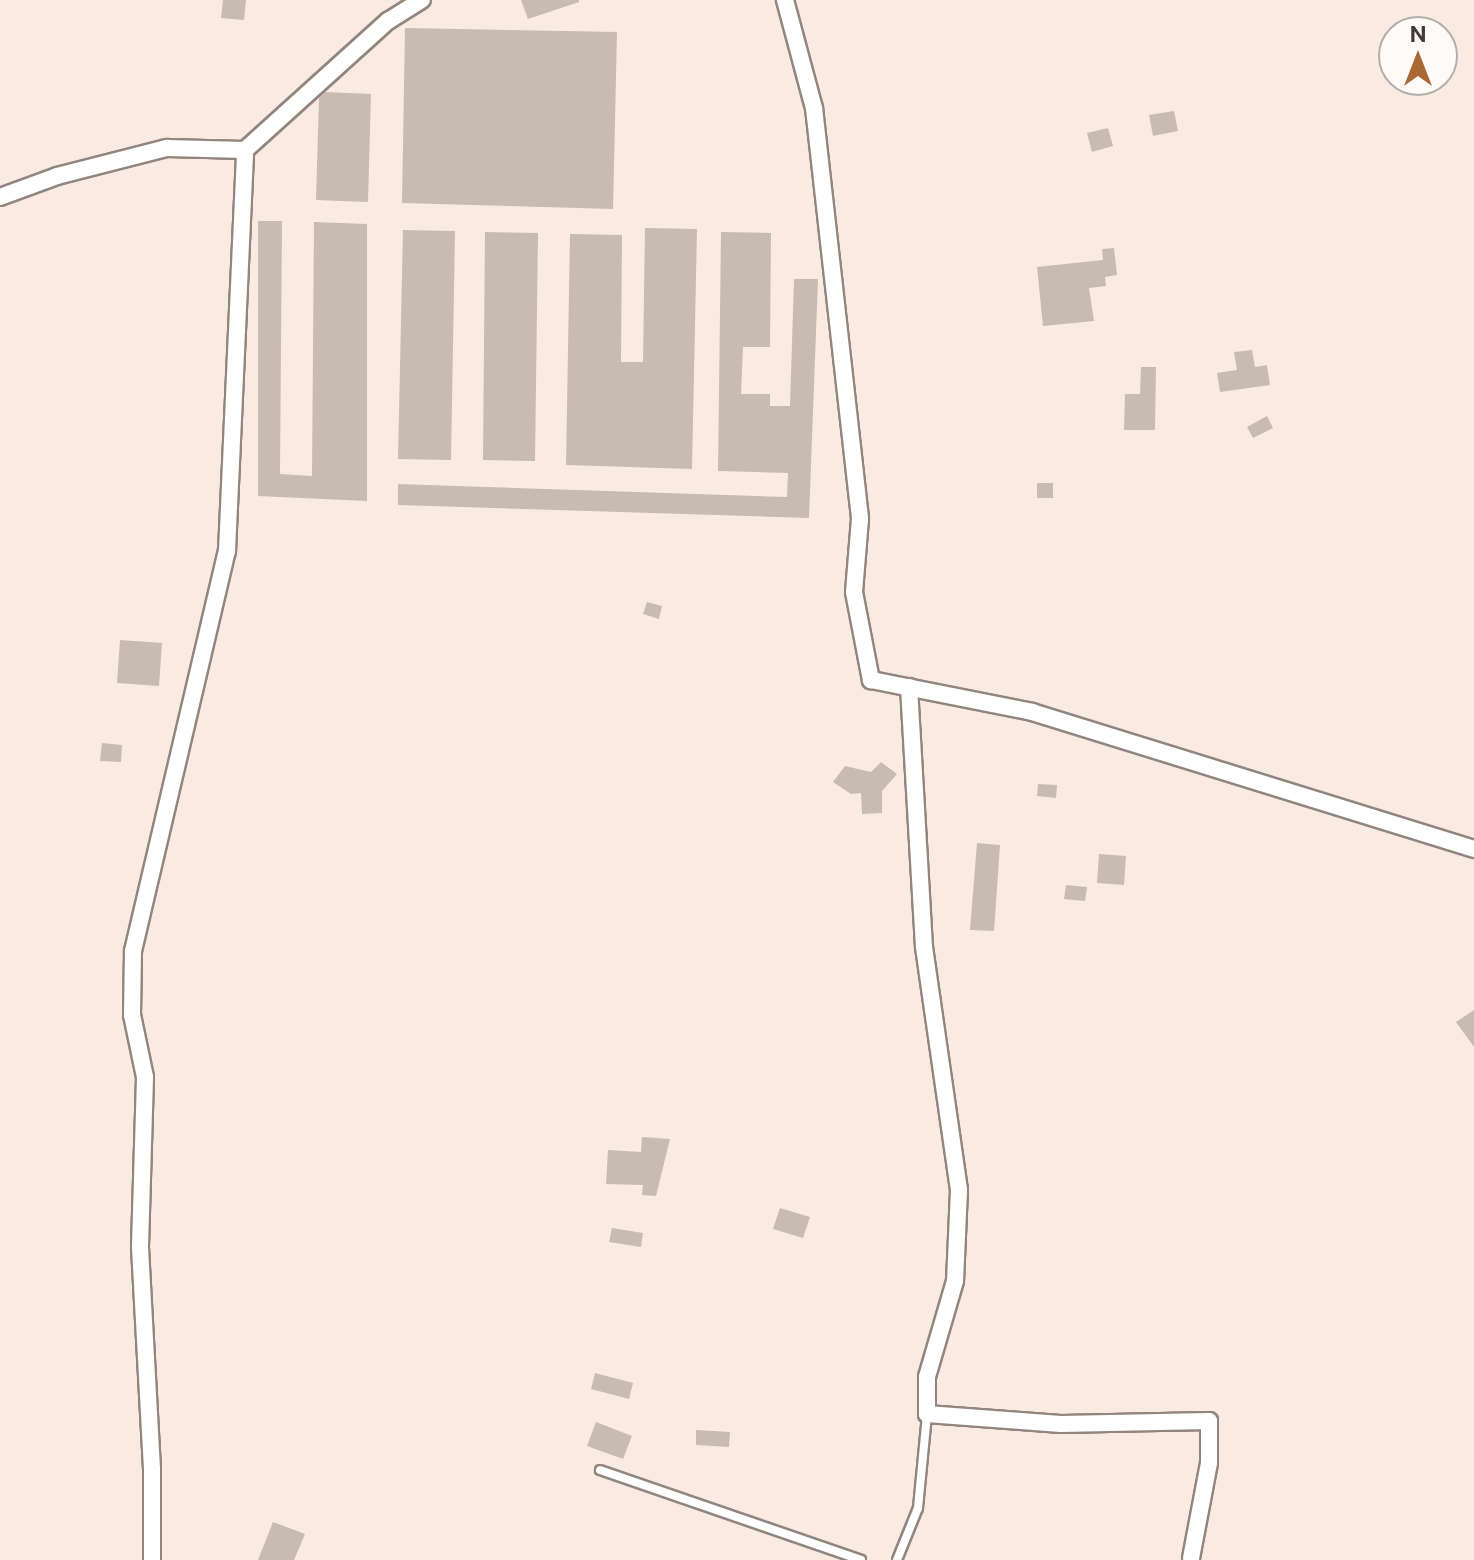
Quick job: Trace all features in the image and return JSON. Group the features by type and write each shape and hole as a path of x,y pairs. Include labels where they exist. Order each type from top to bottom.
{"street":[{"path":"0,197 85,168 167,148 245,150 388,21 422,0"},
{"path":"785,0 814,108 860,519 854,592 871,680 1032,712 1474,849"},
{"path":"152,1560 152,1469 140,1246 145,1077 132,1015 133,951 227,551 245,150"},
{"path":"909,687 924,947 959,1190 955,1281 927,1377 927,1414 1061,1424 1209,1421 1209,1463 1191,1558"}],"lane":[{"path":"897,1560 918,1508 927,1414"},
{"path":"600,1470 861,1560"}],"building":[{"path":"223,0 246,0 244,20 221,18"},
{"path":"521,0 579,0 579,2 528,19"},
{"path":"405,28 617,32 613,209 402,203"},
{"path":"326,92 371,94 368,202 316,200 319,98"},
{"path":"1174,111 1178,131 1153,136 1149,115"},
{"path":"1108,128 1113,146 1092,152 1087,133"},
{"path":"258,221 282,221 280,474 312,476 314,222 367,224 367,501 258,496"},
{"path":"645,228 697,229 692,469 566,465 570,234 622,235 621,362 643,362"},
{"path":"403,230 455,231 451,460 398,459"},
{"path":"485,232 538,233 535,461 483,460"},
{"path":"721,232 771,233 770,347 743,347 741,394 770,394 770,406 790,406 794,279 818,279 809,518 398,505 398,484 787,497 788,473 718,471"},
{"path":"1114,248 1117,275 1105,277 1106,286 1089,288 1094,321 1043,326 1037,267 1103,260 1102,249"},
{"path":"1252,350 1255,367 1267,365 1270,385 1220,392 1217,373 1237,370 1234,352"},
{"path":"1141,367 1156,367 1155,430 1124,430 1125,394 1140,394"},
{"path":"1267,416 1273,428 1253,438 1247,427"},
{"path":"1037,483 1053,483 1053,498 1037,498"},
{"path":"647,602 662,606 659,619 643,614"},
{"path":"120,640 162,643 159,686 117,683"},
{"path":"102,743 122,745 121,762 100,761"},
{"path":"881,762 897,774 882,791 882,813 862,814 861,793 851,794 833,782 845,766 871,772"},
{"path":"1038,784 1057,785 1056,798 1037,796"},
{"path":"977,843 1000,845 994,931 970,930"},
{"path":"1099,854 1126,856 1124,885 1097,883"},
{"path":"1066,885 1087,887 1085,901 1064,899"},
{"path":"1474,1010 1474,1047 1456,1022"},
{"path":"642,1137 670,1139 656,1196 642,1195 643,1185 606,1184 608,1150 641,1152"},
{"path":"780,1208 810,1217 803,1238 773,1229"},
{"path":"612,1228 643,1233 641,1247 609,1242"},
{"path":"595,1373 633,1383 629,1399 591,1389"},
{"path":"596,1422 632,1436 623,1459 587,1446"},
{"path":"696,1430 730,1432 729,1447 696,1445"},
{"path":"273,1522 305,1534 294,1560 258,1560"}]}
